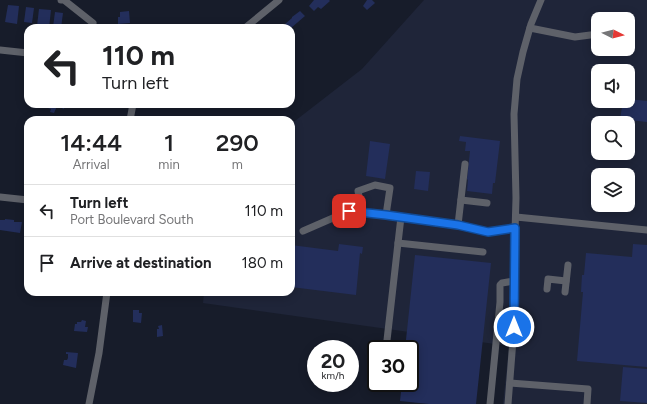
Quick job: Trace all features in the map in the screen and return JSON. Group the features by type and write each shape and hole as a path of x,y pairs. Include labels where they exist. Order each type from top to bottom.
{"street":[{"path":"61,0 64,0 93,23"},
{"path":"250,24 278,0"},
{"path":"508,404 514,339 516,217 515,107 517,79 522,52 541,0"},
{"path":"530,28 575,37 591,35"},
{"path":"0,50 24,53"},
{"path":"458,225 465,164"},
{"path":"362,212 358,191 375,185 390,188 386,215"},
{"path":"0,197 24,200"},
{"path":"461,200 487,203"},
{"path":"303,231 349,211 458,225 488,232 515,228"},
{"path":"387,340 401,217"},
{"path":"516,217 552,224 647,230"},
{"path":"398,243 483,252"},
{"path":"566,292 568,265"},
{"path":"547,288 548,279 566,281"},
{"path":"490,404 500,302 500,285 502,283 514,281"},
{"path":"89,404 99,353 106,296"},
{"path":"536,385 537,376"},
{"path":"510,383 588,389 587,404"}],"shaded area":[{"path":"424,0 647,0 647,404 503,404 509,346 203,303 204,296 295,296 295,121 362,69"}],"building":[{"path":"314,0 330,1 321,9 318,7 314,11 309,6"},
{"path":"367,0 372,0 375,3 367,10 363,6"},
{"path":"8,5 19,6 17,24 5,22"},
{"path":"26,7 34,8 32,23 24,22"},
{"path":"39,9 51,10 49,24 37,24"},
{"path":"129,11 130,23 118,24 120,12"},
{"path":"300,11 305,16 295,25 285,24"},
{"path":"55,12 63,13 62,24 53,24"},
{"path":"635,100 647,101 647,122 635,121 635,116 620,116 622,108 635,108"},
{"path":"48,108 56,108 54,113 50,112 51,109"},
{"path":"460,136 500,141 495,183 493,183 492,194 467,191 470,151 465,151 466,142 459,141"},
{"path":"370,141 390,144 385,179 366,176"},
{"path":"416,171 430,172 428,191 414,189"},
{"path":"0,220 14,220 14,222 22,222 20,233 0,230"},
{"path":"339,244 363,247 362,254 360,253 356,295 295,287 295,246 338,251"},
{"path":"633,244 647,245 647,367 577,361 583,292 581,292 582,275 584,275 586,253 632,257"},
{"path":"415,255 491,263 476,404 429,404 400,401 401,392 419,392 419,340 406,340"},
{"path":"133,310 139,310 139,313 142,313 141,323 133,322"},
{"path":"82,320 86,321 85,327 88,327 87,332 74,331 75,324 77,324 77,322 81,322"},
{"path":"162,325 163,336 157,337 157,329 159,329 158,326"},
{"path":"66,352 78,353 76,368 63,365 64,360 67,360 68,358 68,354 66,354"},
{"path":"623,367 647,369 647,403 620,401"}],"route":[{"path":"349,211 458,225 474,230 488,232 515,228 514,327"}]}
